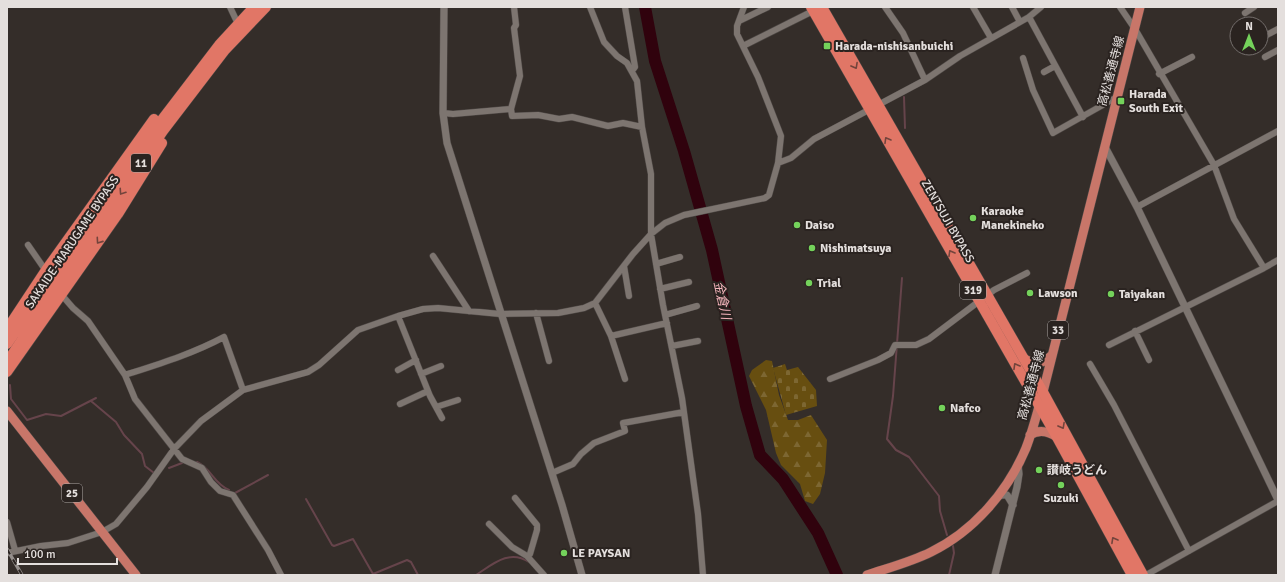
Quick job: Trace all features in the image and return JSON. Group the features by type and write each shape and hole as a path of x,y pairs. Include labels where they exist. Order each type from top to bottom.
{"highway":[{"name":"SAKAIDE-MARUGAME BYPASS","path":"7,362 26,325 157,126 219,45 254,7"},
{"name":"SAKAIDE-MARUGAME BYPASS","path":"7,344 26,325 163,130 202,78 225,50 266,7"},
{"name":"ZENTSUJI BYPASS","path":"817,8 984,299 1039,406 1132,575"},
{"path":"7,329 144,132 183,83 219,45"},
{"path":"7,372 118,214 202,78"},
{"name":"ZENTSUJI BYPASS","path":"984,299 1023,358 1043,392 1144,575"}],"main road":[{"name":"高松善通寺線","path":"867,575 917,558 941,546 976,520 997,497 1018,464 1030,435 1043,392 1140,7"},
{"path":"1023,358 1032,363 1038,364 1043,363 1052,355"},
{"name":"25","path":"7,411 136,575"},
{"path":"1030,435 1045,431 1057,437"}],"street":[{"path":"230,7 238,24"},
{"path":"444,7 443,113 447,143 452,164 552,473 582,575"},
{"path":"514,7 516,25 514,28 515,44 520,76 511,109 512,116 538,115 559,118 572,117 608,126 623,123 642,127"},
{"path":"590,7 604,42 626,63 637,81 642,127 650,174 651,234 684,412 698,514 703,575"},
{"path":"625,7 635,67 632,72"},
{"path":"7,553 15,550 68,543 102,532 116,524 147,487 174,449 201,421 243,390 308,372 334,352 358,330 423,309 438,308 500,314 571,312 595,303 651,234 665,223 684,215 765,198 769,195 778,163 781,144 779,128 737,34 744,7"},
{"path":"739,22 768,7"},
{"path":"885,7 903,33 925,80"},
{"path":"973,7 991,38"},
{"path":"1012,7 1020,22"},
{"path":"778,163 791,158 814,139 925,80 960,56 1029,17 1041,7"},
{"path":"1120,7 1135,29 1214,165 1234,219 1264,268"},
{"path":"1245,13 1254,7"},
{"path":"742,46 817,8"},
{"path":"1029,17 1082,117"},
{"path":"1269,34 1278,29"},
{"path":"1265,57 1278,50"},
{"path":"1160,74 1192,57"},
{"path":"1023,58 1033,90 1053,133 1117,97"},
{"path":"1044,72 1055,66"},
{"path":"443,113 453,114 511,109"},
{"path":"1137,207 1278,131"},
{"path":"1105,147 1137,207 1278,501 1144,575"},
{"path":"28,244 47,271"},
{"path":"433,256 469,311"},
{"path":"656,264 680,258"},
{"path":"1109,345 1186,308 1278,260"},
{"path":"624,266 629,296"},
{"path":"830,379 868,365 890,354 897,345 916,345 929,339 984,299 1027,273"},
{"path":"660,289 690,282"},
{"path":"61,294 88,321 125,375 135,399 182,459 202,468 211,482 220,491 233,495 268,550 281,575"},
{"path":"595,303 611,336 625,379"},
{"path":"665,315 697,306"},
{"path":"536,314 549,361"},
{"path":"398,316 428,391 442,418"},
{"path":"611,336 667,323"},
{"path":"1135,332 1149,360"},
{"path":"125,375 168,362 224,337 243,390"},
{"path":"672,346 698,341"},
{"path":"398,370 416,360"},
{"path":"1090,364 1114,405 1189,551"},
{"path":"422,374 441,366"},
{"path":"400,404 428,391"},
{"path":"436,407 458,400"},
{"path":"552,473 573,464 581,454 594,443 625,431 623,422 684,412"},
{"path":"995,575 1013,505 1019,474 1018,464"},
{"path":"997,497 1007,495 1013,505"},
{"path":"515,498 537,525 530,554 527,556"},
{"path":"7,522 15,550"},
{"path":"489,524 512,547 527,556 544,575"}],"green space":[{"path":"766,360 772,361 779,395 788,420 798,420 811,415 827,440 825,473 820,494 813,504 805,501 800,484 781,465 776,453 766,410 749,376 752,370"},
{"path":"785,364 787,370 798,367 816,390 817,406 786,415 773,368"}],"waterway":[{"name":"金倉川","path":"645,7 655,61 684,151 712,250 746,406 760,455 783,479 818,533 837,575"},
{"path":"904,97 905,128"},
{"path":"902,278 893,396 887,439 896,450 909,457 939,496 940,511 947,535"},
{"path":"10,385 11,399 27,420 46,414 61,416 96,398"},
{"path":"91,401 116,422 124,435 142,454 145,466 154,473"},
{"path":"197,462 206,468 219,484 229,490"},
{"path":"169,468 182,463"},
{"path":"235,493 268,475"},
{"path":"306,499 332,545 334,546 353,539 373,574 407,560 411,562 418,575"},
{"path":"949,575 954,553 953,546"},
{"path":"476,575 495,563 508,558 522,558 529,562"}],"railway":[{"path":"7,549 22,575"}],"place":[{"name":"Harada-nishisanbuichi","path":"827,46"},
{"name":"Harada South Exit","path":"1121,101"},
{"name":"Karaoke Manekineko","path":"973,218"},
{"name":"Daiso","path":"797,225"},
{"name":"Nishimatsuya","path":"812,248"},
{"name":"Trial","path":"809,283"},
{"name":"Lawson","path":"1030,293"},
{"name":"Taiyakan","path":"1111,294"},
{"name":"Nafco","path":"942,408"},
{"name":"讃岐うどん","path":"1039,470"},
{"name":"Suzuki","path":"1061,485"},
{"name":"LE PAYSAN","path":"564,553"}]}
